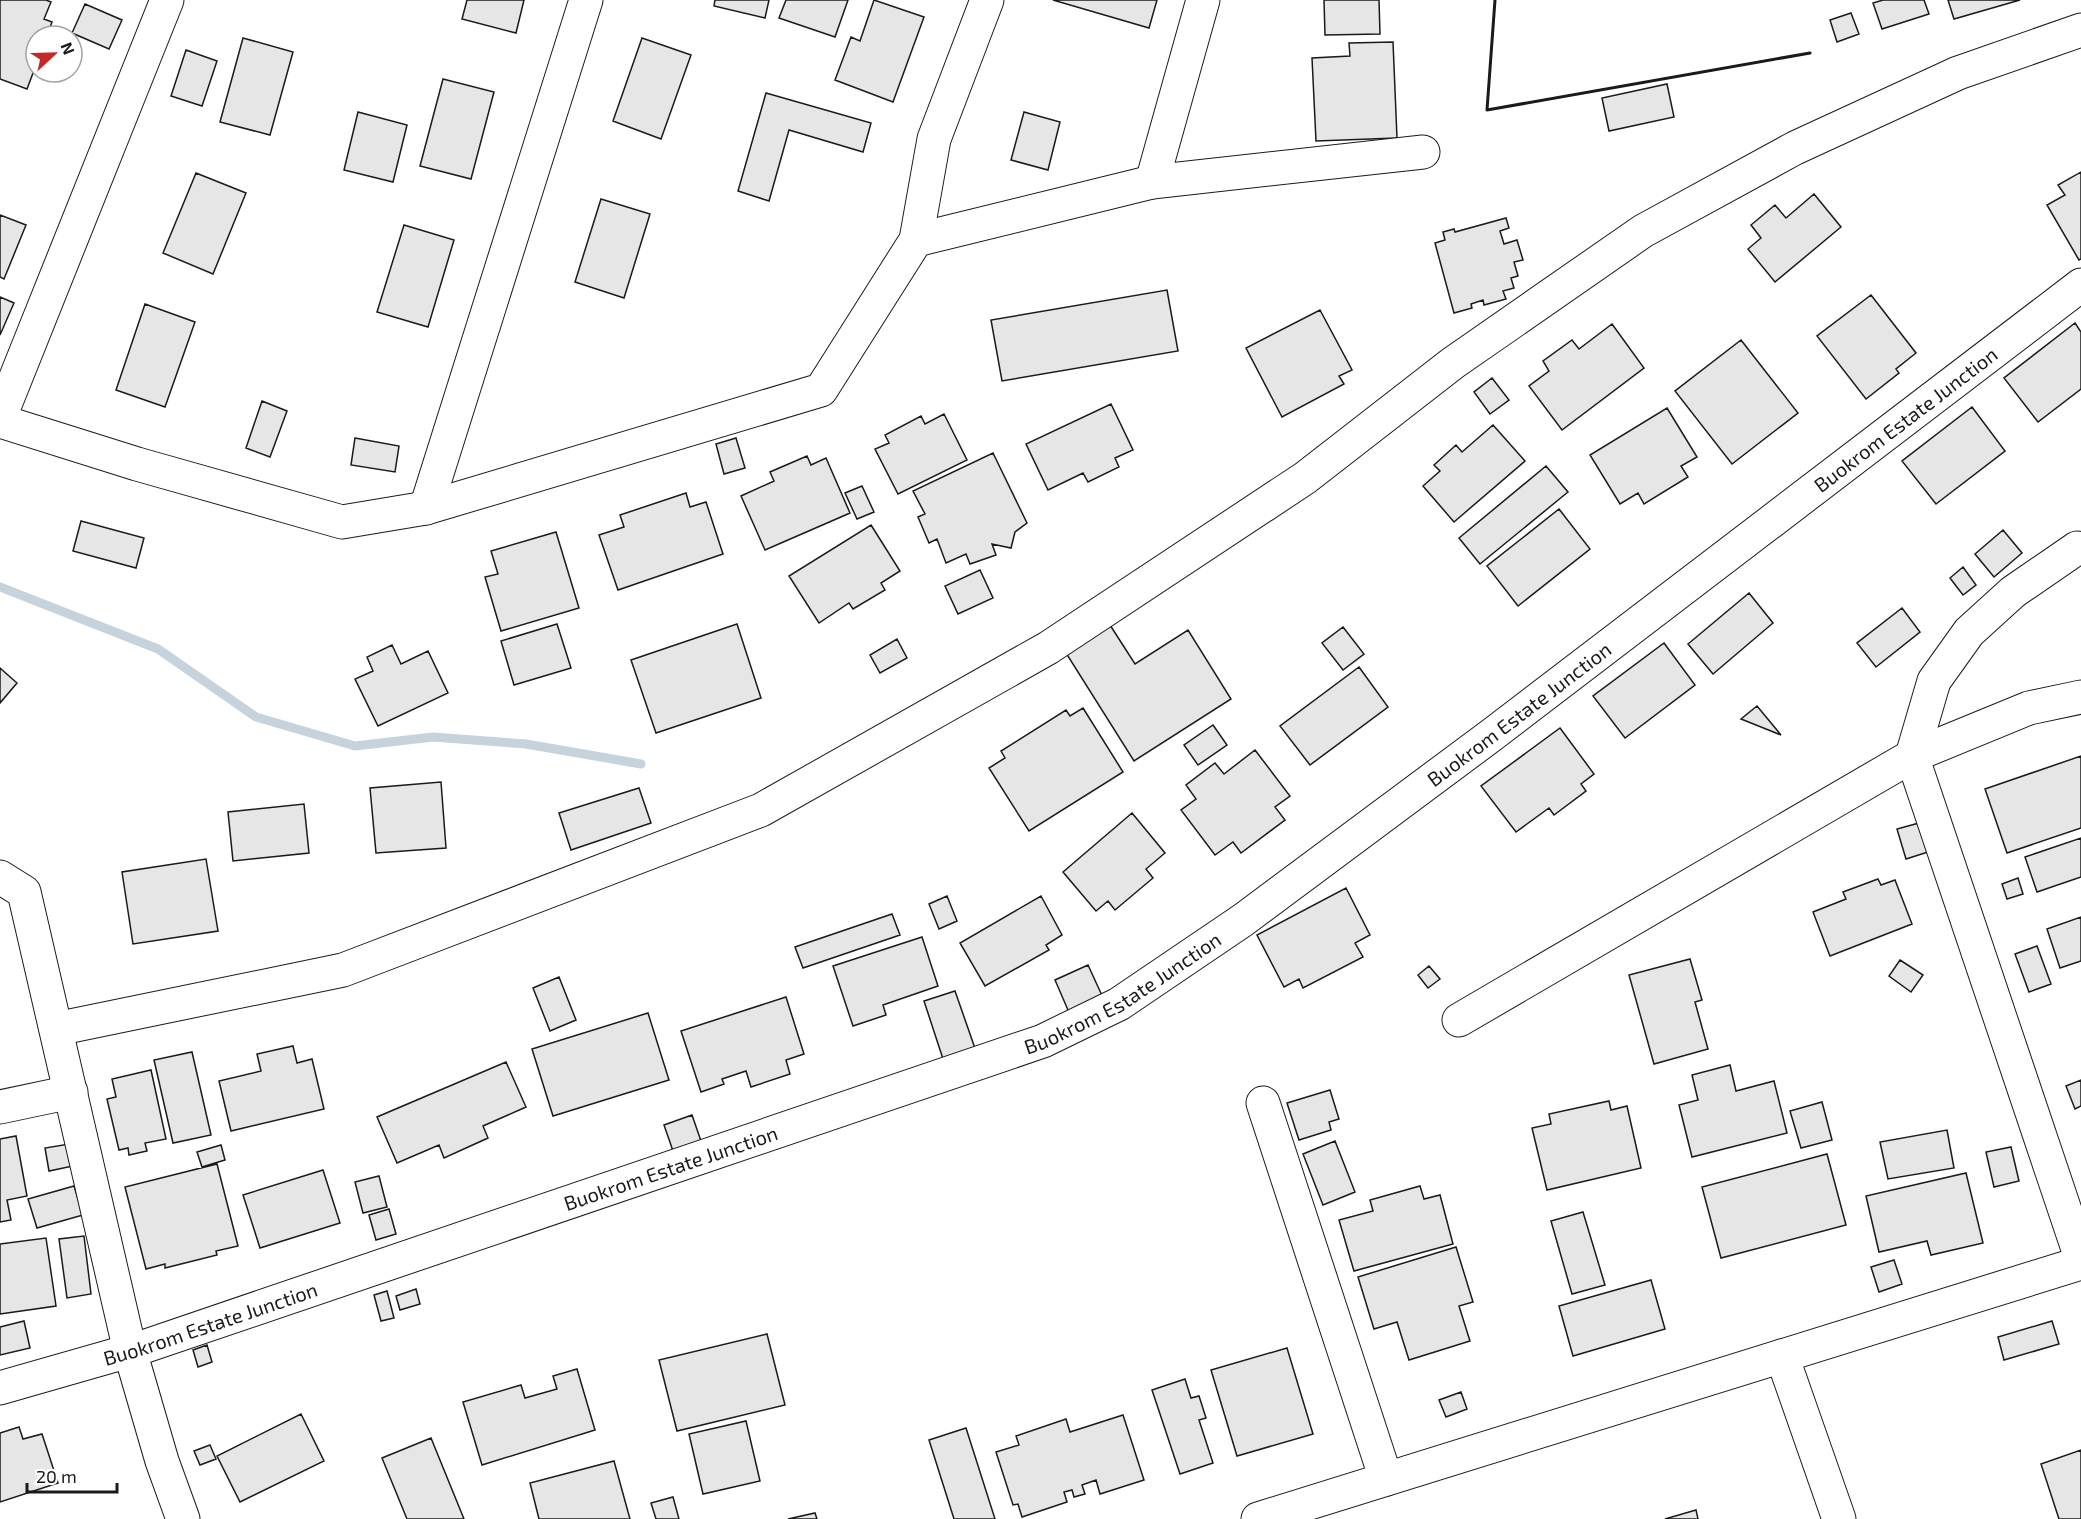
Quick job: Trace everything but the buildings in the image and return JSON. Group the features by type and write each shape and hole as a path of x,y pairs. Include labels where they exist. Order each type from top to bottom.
{"street":[{"path":"0,417 167,0"},
{"path":"426,508 586,0"},
{"path":"0,422 137,464 342,522 426,508 821,390 916,240 934,139 987,0"},
{"path":"1152,182 1203,0"},
{"path":"56,1029 343,970 761,810 1058,641 1305,478 1453,363 1643,231 1795,148 1958,73 2081,30"},
{"path":"916,240 1152,182 1423,152"},
{"name":"Buokrom Estate Junction","path":"0,1388 130,1351 1043,1041 1119,1004 1244,920 1484,742 2081,285"},
{"path":"2077,548 2013,592 1969,632 1934,681 1912,756 2081,1258"},
{"path":"1459,1020 1912,756 2029,708 2081,697"},
{"path":"0,877 24,892 130,1351 162,1461 183,1519"},
{"path":"0,1107 71,1092"},
{"path":"1263,1103 1386,1479"},
{"path":"1258,1519 2081,1263"},
{"path":"1782,1356 1839,1519"}],"waterway":[{"path":"0,587 158,649 256,717 355,746 433,737 526,744 641,764"}],"wall":[{"path":"1495,0 1487,110 1810,53"}]}
